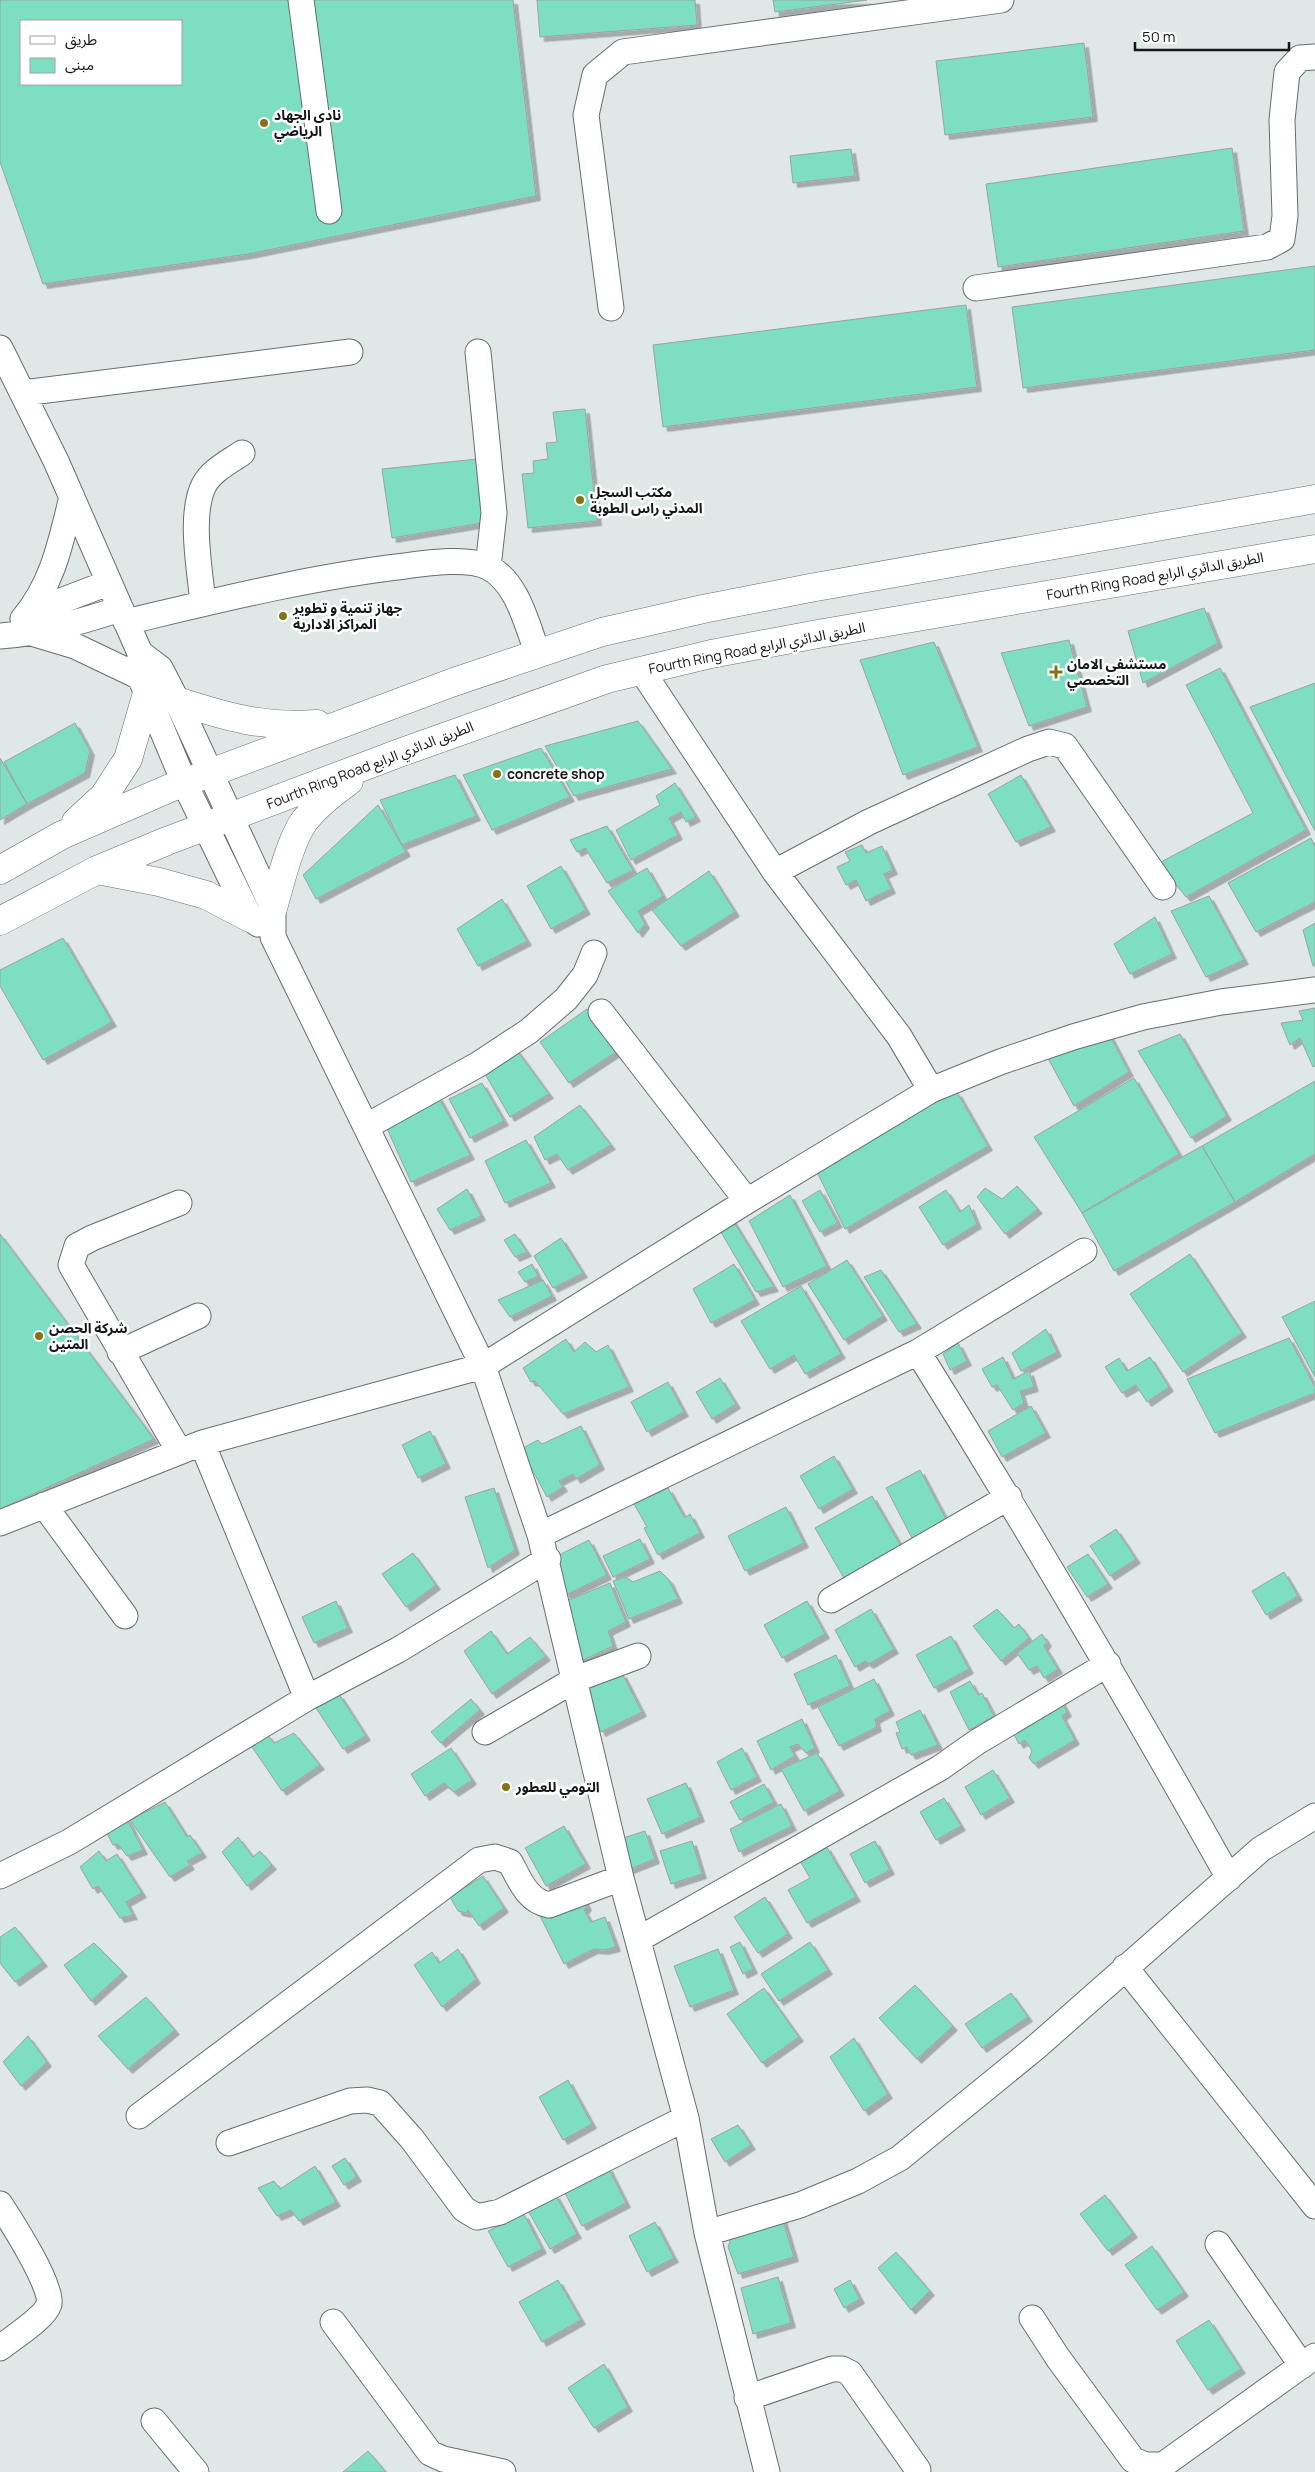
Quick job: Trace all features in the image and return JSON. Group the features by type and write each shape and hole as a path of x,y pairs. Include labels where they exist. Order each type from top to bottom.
{"main road":[{"path":"0,870 62,835 184,782 451,683 602,632 703,608 1315,499"},
{"name":"Fourth Ring Road الطريق الدائري الرابع","path":"0,921 97,870 402,752 607,679 711,654 818,634 1315,549"},
{"path":"62,835 104,796 128,759 142,674"},
{"path":"177,700 250,722 281,726 346,722"},
{"path":"97,870 159,882 261,913 304,822 332,793 402,752"}],"street":[{"path":"301,0 329,211"},
{"path":"611,308 586,115 596,75 623,52 1001,0"},
{"path":"976,288 1267,247 1282,239 1285,216 1282,120 1287,72 1300,58 1315,57"},
{"path":"23,393 350,352"},
{"path":"478,352 494,513 488,567"},
{"path":"3,362 23,393 72,497 123,615 142,674 184,782 205,827 261,913 274,937 483,1366 548,1559 622,1878 686,2118 707,2233 747,2398 760,2469"},
{"path":"203,603 196,521 204,485 218,470 242,453"},
{"path":"28,626 55,563 72,497"},
{"path":"0,632 28,626 70,625 203,603 285,584 372,570 452,561 488,567 506,583 522,609 538,654"},
{"path":"0,636 28,626 58,602 108,583"},
{"path":"28,626 142,674 160,668 212,772 231,817 261,913"},
{"path":"642,671 775,872 899,1036 931,1090"},
{"path":"775,872 869,822 1028,749 1049,742 1064,746 1163,887"},
{"path":"367,1126 479,1064 529,1031 566,999 584,975 594,953"},
{"path":"0,1523 190,1447 483,1366 747,1201 931,1090 1000,1062 1073,1037 1143,1018 1220,1002 1315,990"},
{"path":"601,1012 747,1201"},
{"path":"179,1203 92,1238 77,1246 70,1265 120,1352 190,1447 308,1698"},
{"path":"540,1535 918,1352 1084,1251"},
{"path":"120,1352 198,1316"},
{"path":"918,1352 1009,1497 1108,1664 1229,1878"},
{"path":"831,1600 1009,1497"},
{"path":"44,1505 125,1616"},
{"path":"0,1876 69,1842 308,1698 398,1650 548,1559"},
{"path":"485,1732 576,1679 638,1656"},
{"path":"639,1938 940,1768 978,1742 1108,1664"},
{"path":"707,2233 800,2206 858,2181 900,2158 1035,2048 1261,1849 1315,1816"},
{"path":"139,2116 479,1860 496,1857 510,1862 529,1895 538,1903 549,1905 622,1878"},
{"path":"1125,1967 1315,2206"},
{"path":"229,2143 350,2101 367,2100 380,2103 412,2139 464,2209 477,2217 500,2212 686,2118"},
{"path":"0,2204 48,2287 49,2304 40,2317 0,2348"},
{"path":"1032,2318 1058,2358 1134,2460 1146,2465 1163,2465 1308,2361 1218,2244"},
{"path":"333,2322 430,2453 443,2459 503,2472"},
{"path":"747,2398 832,2369 842,2369 850,2373 918,2470"},
{"path":"154,2421 196,2472"}],"building":[{"name":"نادي الجهاد الرياضي","path":"0,0 513,0 536,196 248,254 43,284 0,162"},
{"path":"537,0 695,0 697,25 540,37"},
{"path":"773,0 867,0 775,12"},
{"path":"1084,43 1093,117 945,135 936,61"},
{"path":"1232,148 1244,231 998,267 986,184"},
{"path":"851,149 855,176 793,183 790,156"},
{"path":"1315,266 1315,350 1023,388 1012,307"},
{"path":"966,305 977,387 663,427 653,345"},
{"path":"585,409 597,521 528,528 522,474 534,473 533,461 548,459 546,443 557,442 553,412"},
{"path":"477,459 488,522 392,538 382,469"},
{"path":"1204,608 1218,643 1143,683 1128,631"},
{"path":"1069,640 1087,707 1029,726 1001,653"},
{"path":"934,642 978,747 903,775 860,660"},
{"path":"1220,668 1306,830 1186,897 1159,863 1253,813 1186,685"},
{"path":"1315,683 1315,831 1250,707"},
{"path":"638,721 672,769 574,796 545,746"},
{"path":"75,723 90,751 85,773 27,804 4,762"},
{"path":"541,748 570,797 492,830 463,775"},
{"path":"0,758 27,804 0,820"},
{"path":"455,775 476,816 402,845 380,800"},
{"path":"1021,775 1051,827 1016,842 988,794"},
{"path":"675,783 696,817 686,822 681,812 669,818 678,835 631,860 616,830 660,805 656,796"},
{"path":"378,805 406,852 316,899 303,875"},
{"path":"607,826 633,870 607,883 585,848 577,852 570,840"},
{"path":"1311,838 1315,847 1315,902 1256,932 1228,883"},
{"path":"862,845 866,853 882,846 893,870 884,874 891,889 866,901 856,880 846,885 837,867 850,861 845,852"},
{"path":"561,866 586,910 551,929 527,886"},
{"path":"647,868 663,896 638,911 645,924 638,933 608,891"},
{"path":"709,871 735,912 681,946 652,910"},
{"path":"1209,896 1244,960 1206,977 1171,911"},
{"path":"502,899 527,941 478,966 457,929"},
{"path":"1155,917 1172,954 1130,974 1114,944"},
{"path":"1315,923 1315,966 1313,966 1303,930"},
{"path":"63,938 112,1022 43,1060 0,986 0,970"},
{"path":"1315,1008 1315,1066 1313,1067 1300,1038 1290,1045 1281,1023 1303,1020 1299,1011"},
{"path":"587,1009 616,1052 569,1083 540,1042"},
{"path":"1109,1034 1129,1072 1074,1106 1044,1051"},
{"path":"1180,1034 1227,1116 1191,1138 1138,1051"},
{"path":"516,1049 549,1094 510,1117 485,1074"},
{"path":"1134,1078 1179,1154 1082,1213 1034,1137"},
{"path":"1315,1081 1315,1154 1235,1202 1202,1146"},
{"path":"482,1083 504,1121 470,1138 449,1099"},
{"path":"957,1092 988,1146 845,1229 816,1170 873,1133"},
{"path":"438,1096 470,1155 411,1182 385,1124"},
{"path":"580,1105 611,1145 568,1170 557,1154 545,1160 534,1137"},
{"path":"526,1140 551,1183 505,1203 485,1161"},
{"path":"1202,1146 1235,1202 1114,1271 1082,1213"},
{"path":"1017,1186 1038,1209 1005,1234 977,1197 985,1188 1002,1199"},
{"path":"467,1189 481,1216 450,1230 437,1209"},
{"path":"820,1190 838,1223 820,1232 802,1201"},
{"path":"946,1190 960,1212 969,1205 977,1224 943,1245 919,1207"},
{"path":"790,1195 827,1266 783,1287 749,1221"},
{"path":"732,1219 774,1287 756,1292 718,1227"},
{"name":"شركة الحصن المتين","path":"0,1234 154,1439 0,1509"},
{"path":"515,1234 527,1252 515,1257 504,1240"},
{"path":"561,1238 583,1273 553,1288 534,1256"},
{"path":"1190,1254 1242,1333 1183,1372 1130,1294"},
{"path":"847,1260 883,1316 844,1340 808,1284"},
{"path":"532,1264 538,1276 525,1282 518,1272"},
{"path":"734,1264 755,1300 711,1323 693,1289"},
{"path":"881,1270 917,1324 899,1332 864,1277"},
{"path":"543,1280 552,1296 510,1317 498,1300"},
{"path":"801,1286 841,1354 805,1374 794,1355 770,1369 741,1321"},
{"path":"1315,1301 1315,1377 1282,1317"},
{"path":"1046,1329 1057,1352 1021,1371 1012,1353"},
{"path":"1289,1338 1315,1387 1315,1393 1215,1433 1187,1379"},
{"path":"566,1339 574,1352 585,1342 596,1352 608,1345 629,1387 563,1414 535,1381 531,1382 523,1368"},
{"path":"958,1343 967,1361 950,1370 943,1354"},
{"path":"1003,1357 1013,1379 1029,1371 1034,1387 1020,1391 1024,1403 1013,1410 997,1385 992,1387 982,1369"},
{"path":"1150,1357 1169,1387 1147,1402 1136,1385 1122,1393 1105,1367 1119,1358 1127,1371"},
{"path":"720,1378 736,1404 712,1419 696,1392"},
{"path":"668,1382 684,1412 647,1432 631,1402"},
{"path":"1031,1406 1046,1433 1002,1457 988,1431"},
{"path":"581,1426 600,1465 576,1479 573,1474 559,1481 563,1487 547,1497 521,1449 538,1440 542,1444"},
{"path":"430,1431 446,1464 418,1478 402,1445"},
{"path":"834,1456 853,1489 819,1509 800,1476"},
{"path":"920,1470 948,1523 913,1540 886,1488"},
{"path":"494,1488 515,1550 488,1568 465,1497"},
{"path":"668,1488 685,1518 690,1514 700,1533 658,1555 644,1528 647,1527 634,1504"},
{"path":"872,1496 902,1548 845,1580 815,1528"},
{"path":"786,1507 804,1543 745,1571 728,1536"},
{"path":"1116,1529 1136,1559 1110,1576 1090,1546"},
{"path":"640,1539 650,1559 613,1577 603,1556"},
{"path":"589,1540 607,1575 566,1595 553,1558"},
{"path":"413,1553 436,1585 406,1607 382,1574"},
{"path":"1088,1554 1108,1584 1087,1597 1067,1567"},
{"path":"660,1571 669,1580 678,1599 629,1619 613,1581 626,1577 633,1582"},
{"path":"1284,1572 1298,1596 1266,1615 1252,1591"},
{"path":"610,1583 626,1622 608,1631 613,1646 579,1662 566,1601"},
{"path":"336,1601 348,1628 314,1643 302,1617"},
{"path":"807,1601 825,1634 782,1658 764,1625"},
{"path":"871,1609 894,1649 869,1664 865,1661 855,1667 835,1630"},
{"path":"997,1609 1014,1628 1019,1624 1029,1638 1001,1661 973,1626"},
{"path":"491,1631 507,1654 530,1637 546,1656 492,1694 464,1651"},
{"path":"1042,1634 1047,1642 1044,1646 1058,1669 1044,1678 1037,1666 1029,1670 1017,1653"},
{"path":"951,1636 969,1669 934,1688 916,1655"},
{"path":"836,1655 850,1686 808,1705 794,1674"},
{"path":"622,1673 642,1712 601,1732 583,1692"},
{"path":"874,1679 890,1711 875,1719 877,1727 839,1746 818,1707"},
{"path":"970,1681 978,1695 982,1693 994,1716 969,1730 950,1692"},
{"path":"339,1694 366,1736 343,1749 316,1708"},
{"path":"1059,1697 1067,1712 1062,1716 1075,1740 1034,1764 1029,1758 1032,1751 1025,1740 1019,1744 1010,1727"},
{"path":"471,1699 480,1710 441,1743 431,1732"},
{"path":"920,1710 938,1745 911,1755 907,1747 902,1749 896,1733 900,1732 896,1722"},
{"path":"802,1719 815,1748 806,1753 798,1744 790,1747 795,1756 771,1770 757,1741"},
{"path":"294,1733 320,1765 282,1791 250,1744 267,1734 274,1743"},
{"path":"451,1748 472,1780 454,1792 444,1783 425,1796 411,1774"},
{"path":"742,1748 757,1777 731,1790 717,1762"},
{"path":"817,1753 840,1791 804,1811 781,1769"},
{"path":"993,1770 1010,1798 981,1815 965,1787"},
{"path":"686,1783 700,1817 662,1834 647,1799"},
{"path":"764,1784 774,1802 740,1820 730,1802"},
{"path":"944,1798 961,1826 936,1840 920,1812"},
{"path":"165,1802 187,1837 190,1835 202,1853 187,1861 190,1865 170,1877 130,1820"},
{"path":"781,1804 792,1826 739,1852 730,1829"},
{"path":"126,1817 143,1850 127,1856 118,1844 113,1845 103,1826"},
{"path":"564,1826 586,1864 546,1886 525,1848"},
{"path":"645,1831 655,1859 627,1870 617,1840"},
{"path":"238,1837 253,1857 260,1851 272,1865 247,1886 222,1852"},
{"path":"692,1841 702,1874 671,1884 660,1851"},
{"path":"875,1841 890,1870 865,1883 850,1854"},
{"path":"826,1846 856,1897 807,1923 788,1890 810,1878 800,1861"},
{"path":"99,1851 106,1861 117,1854 142,1893 126,1902 133,1915 120,1918 98,1886 93,1889 80,1867"},
{"path":"483,1876 504,1908 479,1926 468,1910 467,1913 458,1911 450,1897"},
{"path":"581,1893 587,1906 584,1910 591,1922 605,1917 616,1947 604,1950 594,1949 564,1964 539,1914"},
{"path":"765,1897 788,1934 758,1953 734,1917"},
{"path":"15,1927 43,1962 15,1982 0,1963 0,1937"},
{"path":"740,1942 753,1969 743,1974 730,1947"},
{"path":"810,1942 828,1970 779,2001 761,1974"},
{"path":"94,1943 123,1972 91,2001 64,1965"},
{"path":"458,1949 476,1979 442,2007 414,1965 432,1952 439,1963"},
{"path":"718,1949 734,1990 690,2007 674,1966"},
{"path":"915,1985 953,2026 917,2059 879,2018"},
{"path":"764,1988 799,2037 762,2063 727,2014"},
{"path":"1011,1993 1028,2017 982,2048 965,2024"},
{"path":"146,1997 175,2030 128,2069 98,2036"},
{"path":"28,2036 47,2062 21,2086 3,2062"},
{"path":"854,2038 888,2094 864,2111 830,2057"},
{"path":"568,2080 592,2124 563,2140 539,2097"},
{"path":"738,2125 751,2145 725,2162 711,2139"},
{"path":"345,2158 357,2177 344,2185 332,2166"},
{"path":"315,2166 336,2202 299,2221 291,2210 277,2216 258,2188 274,2181 280,2189"},
{"path":"608,2167 626,2203 582,2226 563,2189"},
{"path":"555,2194 577,2234 550,2249 527,2209"},
{"path":"1105,2195 1133,2233 1108,2251 1080,2214"},
{"path":"524,2214 542,2249 508,2267 488,2231"},
{"path":"782,2217 794,2257 738,2274 728,2247 732,2235"},
{"path":"655,2222 674,2258 647,2272 629,2236"},
{"path":"1152,2246 1184,2292 1157,2310 1125,2265"},
{"path":"896,2252 930,2291 911,2310 878,2268"},
{"path":"778,2277 791,2323 753,2334 741,2288"},
{"path":"558,2280 581,2320 542,2342 519,2302"},
{"path":"850,2280 860,2299 844,2308 834,2289"},
{"path":"1209,2320 1241,2369 1208,2390 1176,2341"},
{"path":"604,2364 628,2407 594,2428 568,2388"},
{"path":"368,2451 386,2472 343,2472"}],"place":[{"name":"نادي الجهاد الرياضي","path":"264,123"},
{"name":"مكتب السجل المدني راس الطوبة","path":"580,500"},
{"name":"جهاز تنمية و تطوير المراكز الادارية","path":"283,616"},
{"name":"مستشفى الامان التخصصي","path":"1056,672"},
{"name":"concrete shop","path":"497,774"},
{"name":"شركة الحصن المتين","path":"39,1336"},
{"name":"التومي للعطور","path":"506,1787"}]}
